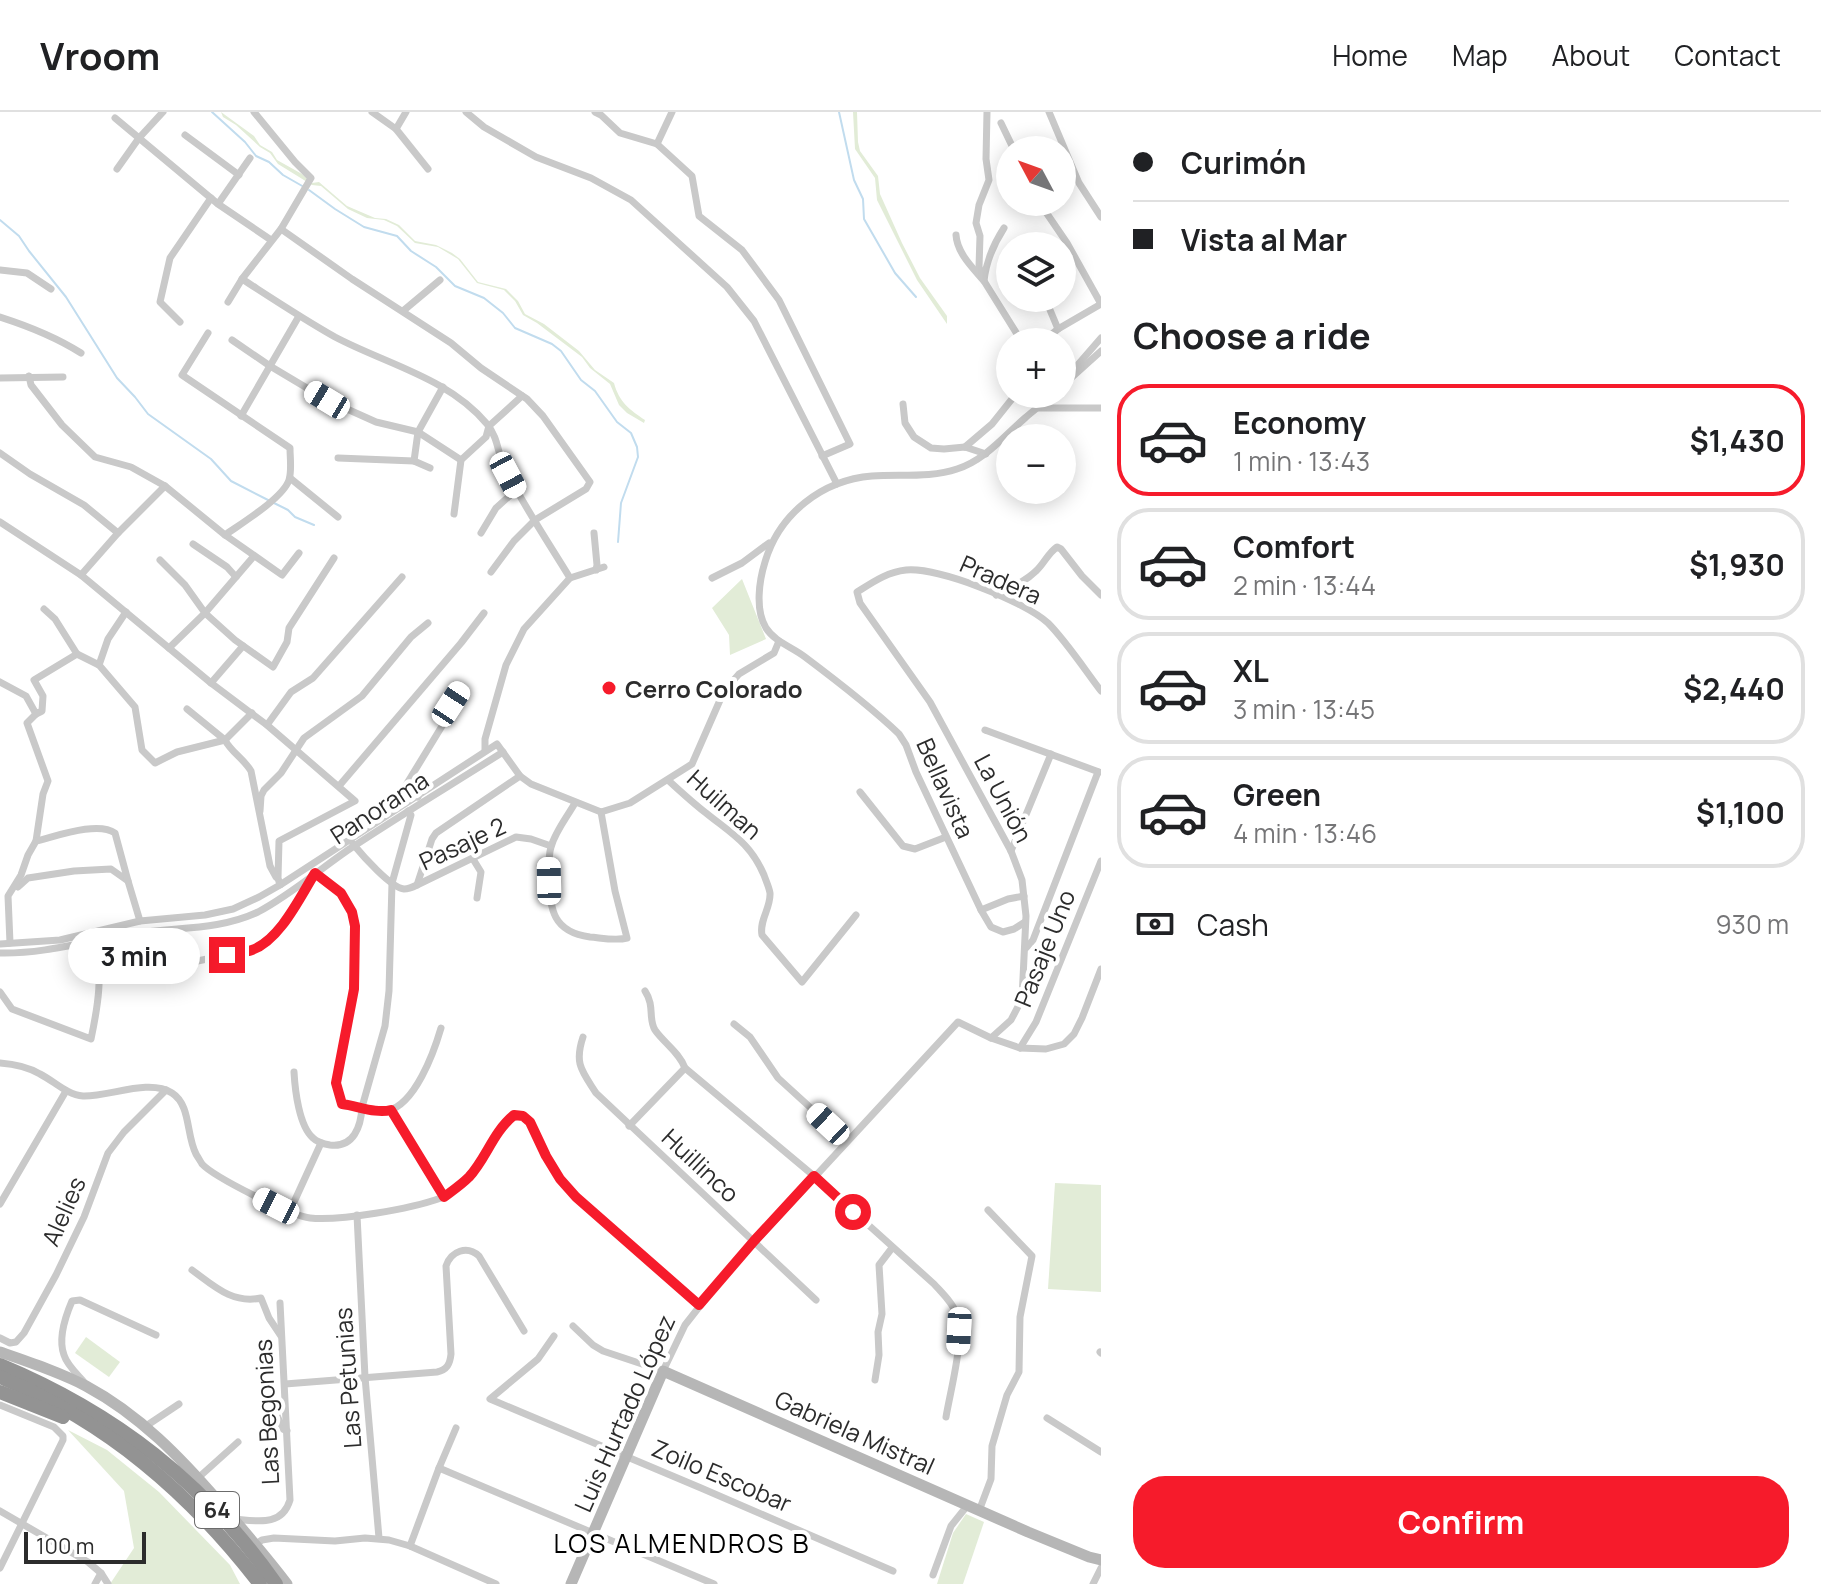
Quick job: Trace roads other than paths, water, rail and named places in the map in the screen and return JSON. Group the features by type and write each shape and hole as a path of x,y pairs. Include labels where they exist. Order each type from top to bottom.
{"highway":[{"name":"64","path":"0,1365 68,1397 147,1448 192,1485 219,1513 276,1584"},
{"name":"64","path":"0,1377 56,1404 148,1465 188,1501 260,1584"},
{"path":"0,1392 121,1445"},
{"path":"231,1547 253,1584"}],"street":[{"path":"117,169 163,112"},
{"path":"228,302 281,229 311,178 254,112"},
{"path":"372,112 396,129 428,169"},
{"path":"396,129 406,112"},
{"path":"466,112 484,127 536,157 591,178 631,200 727,287 754,321 837,484"},
{"path":"595,112 620,133 657,144 692,176 699,216 742,250 779,300 850,444 822,456"},
{"path":"657,144 672,112"},
{"path":"984,281 979,267 980,236 976,223 989,180 987,112"},
{"path":"1049,112 1079,183 1101,217"},
{"path":"115,118 218,204 271,240"},
{"path":"1001,123 1007,136"},
{"path":"185,135 239,175"},
{"path":"218,204 250,158"},
{"path":"180,322 160,302 170,258 211,198"},
{"path":"1049,216 1101,304 1060,328"},
{"path":"984,281 985,267 1004,228"},
{"path":"281,229 451,343 522,396 543,416 590,482 586,489 535,520 514,541 491,572"},
{"path":"956,235 956,244 1013,328"},
{"path":"0,270 27,273 51,289"},
{"path":"242,279 337,338 443,387 478,415 489,426 498,443 500,461 570,578"},
{"path":"403,311 440,280"},
{"path":"241,416 299,316"},
{"path":"0,317 22,324 81,353"},
{"path":"208,333 182,375 290,448 290,478 284,490 225,535"},
{"path":"1076,365 1101,338"},
{"path":"232,340 327,400 376,422 418,432 461,460"},
{"path":"1076,369 1101,351"},
{"path":"29,376 31,385 62,425 95,457 131,467 165,486 225,535 282,575 299,553"},
{"path":"0,378 63,377"},
{"path":"414,461 418,432 443,387"},
{"path":"454,514 461,460 486,437 489,426 522,396"},
{"path":"903,404 905,423 914,437 931,448 965,447 986,454"},
{"path":"965,447 992,424 1005,408"},
{"path":"0,944 60,940 140,921 233,909 259,897 497,744 520,776 531,784 601,812 630,803 692,764 724,691 739,674 774,653 779,641 765,627 761,614 762,570 768,549 793,511 812,497 850,479 924,475 958,469 986,454 1038,408"},
{"path":"1076,408 1101,408"},
{"path":"0,453 84,505 118,533"},
{"path":"338,458 414,461 430,468"},
{"path":"290,478 338,517"},
{"path":"81,575 165,486"},
{"path":"481,533 496,508 516,490"},
{"path":"0,522 81,575 211,683 267,725 355,801 279,841 279,882"},
{"path":"485,751 485,739 506,665 524,629 570,578 600,568 597,565 594,533"},
{"path":"712,578 742,563 774,539"},
{"path":"193,544 227,567 236,577"},
{"path":"996,595 1025,580 1057,547 1101,595"},
{"path":"169,648 205,613 254,556"},
{"path":"160,560 185,585 205,613 273,667 287,642 289,628 334,558"},
{"name":"Pradera","path":"857,592 888,573 908,569 929,571 996,595 1035,613 1050,625 1101,691"},
{"path":"267,725 291,692 313,678 402,577"},
{"name":"La Unión","path":"857,592 860,603 930,702 1011,851 1022,880 1026,909 1022,999 1011,1020 991,1038"},
{"path":"44,609 55,619 77,654 99,665 135,707 142,750 155,763 177,752 225,740 252,713"},
{"path":"99,665 108,639 126,612"},
{"path":"339,786 484,613"},
{"path":"260,811 264,790 281,773 304,738 362,696 411,637 428,623"},
{"name":"Bellavista","path":"779,641 794,648 899,734 991,927 1003,932 1025,922"},
{"path":"211,683 243,646"},
{"path":"10,943 4,897 21,875 36,841 48,781 27,723 42,711 43,696 34,680 77,654"},
{"path":"0,682 26,696 36,714"},
{"path":"418,797 406,785 450,713 451,704 461,688"},
{"path":"187,709 225,740 251,771 270,866 279,882"},
{"path":"985,730 1100,772 1033,940 1026,948"},
{"name":"Panorama","path":"0,953 44,951 142,932 210,926 237,920 280,898 354,846 503,752"},
{"path":"1011,851 1051,754"},
{"path":"417,885 436,833 520,776"},
{"name":"Huilman","path":"668,780 732,832 749,850 760,867 770,894 762,921 762,935 802,982 856,915"},
{"path":"860,792 903,846 915,849 946,837"},
{"path":"575,803 551,846 550,907 566,930 585,936 621,940 627,938 601,812"},
{"path":"294,1072 304,1124 314,1140 331,1145 347,1143 358,1129 385,1026 392,883 411,815 408,811"},
{"path":"36,841 92,828 109,828 115,833 140,921"},
{"name":"Pasaje 2","path":"392,883 401,889 409,889 516,837 551,846"},
{"path":"348,839 392,883"},
{"path":"473,859 481,872 477,898"},
{"name":"Pasaje Uno","path":"1020,1048 1036,1022 1101,861"},
{"path":"4,897 28,878 74,871 111,869 128,881"},
{"path":"100,975 146,972 254,949 284,922 315,873 341,893 352,912 355,926 354,989 336,1083 342,1104 375,1111 391,1110 406,1098 422,1077 441,1028"},
{"path":"981,910 1024,896"},
{"path":"0,1011 12,1009 91,1039 100,975 93,931"},
{"path":"991,1038 1020,1048 1056,1047 1070,1040 1101,969"},
{"path":"645,991 651,1000 652,1027 682,1060 685,1068 814,1176 934,1284 951,1304 959,1323 958,1348 946,1417"},
{"path":"0,992 12,1009"},
{"name":"Luis Hurtado López","path":"571,1584 663,1371 685,1325 699,1305 754,1241 958,1022 991,1038"},
{"path":"734,1024 750,1037 778,1078 847,1141"},
{"name":"Huillinco","path":"583,1037 577,1054 583,1072 596,1093 816,1300"},
{"path":"0,1063 29,1068 79,1096 147,1087 166,1090 180,1100 192,1144 203,1165 289,1213 318,1219 401,1208 444,1197 470,1176 509,1119 514,1115 523,1116 530,1122 560,1179 576,1197 699,1305"},
{"path":"629,1126 685,1068"},
{"name":"Alelies","path":"0,1338 10,1343 16,1342 24,1333 84,1217 108,1153 124,1132 166,1090"},
{"path":"0,1204 66,1091"},
{"path":"391,1110 444,1197"},
{"path":"289,1213 321,1143"},
{"path":"933,1575 951,1526 973,1508 991,1479 992,1446 1007,1395 1019,1372 1020,1317 1032,1256 988,1210"},
{"name":"Las Petunias","path":"357,1215 365,1377 379,1538"},
{"path":"875,1380 882,1309 879,1265 892,1248"},
{"path":"285,1384 437,1372 446,1368 451,1354 446,1266 450,1257 457,1252 468,1250 479,1256 524,1331"},
{"path":"192,1270 229,1296 251,1300 261,1298 282,1338"},
{"path":"49,1370 56,1367 63,1354 66,1314 72,1301 80,1300 156,1335"},
{"name":"Las Begonias","path":"234,1519 271,1521 288,1507 290,1500 280,1303"},
{"name":"Gabriela Mistral","path":"573,1326 603,1351 663,1371 973,1508 1095,1558 1101,1567"},
{"name":"Zoilo Escobar","path":"554,1336 538,1359 490,1399 893,1571"},
{"path":"0,1352 88,1387 146,1426 198,1478 287,1584"},
{"path":"63,1354 88,1387"},
{"path":"146,1426 179,1404"},
{"path":"0,1405 54,1427 63,1436 0,1568"},
{"path":"270,1408 274,1409 283,1429 287,1431"},
{"path":"1047,1418 1101,1452"},
{"path":"410,1546 456,1428"},
{"path":"198,1478 238,1442"},
{"path":"439,1468 714,1584"},
{"path":"0,1511 88,1562 108,1584"},
{"path":"256,1544 274,1538 335,1541 379,1538 410,1546 496,1584"},
{"path":"1093,1584 1101,1567"},
{"path":"95,1584 101,1573"}],"waterway":[{"path":"212,112 256,156 304,187"},
{"path":"839,112 854,180 863,199 864,219 895,273 916,297"},
{"path":"309,190 364,227 397,236 455,286 484,298 503,313 515,328 561,351 581,380 595,391 617,422 631,433 637,447 638,457 621,503 618,542"},
{"path":"0,220 19,236 66,297 117,378 148,414 211,459 231,481 268,500"},
{"path":"274,503 314,525"}],"place":[{"name":"Cerro Colorado","path":"609,688"}],"district":[{"name":"LOS ALMENDROS B","path":"682,1543"}]}
